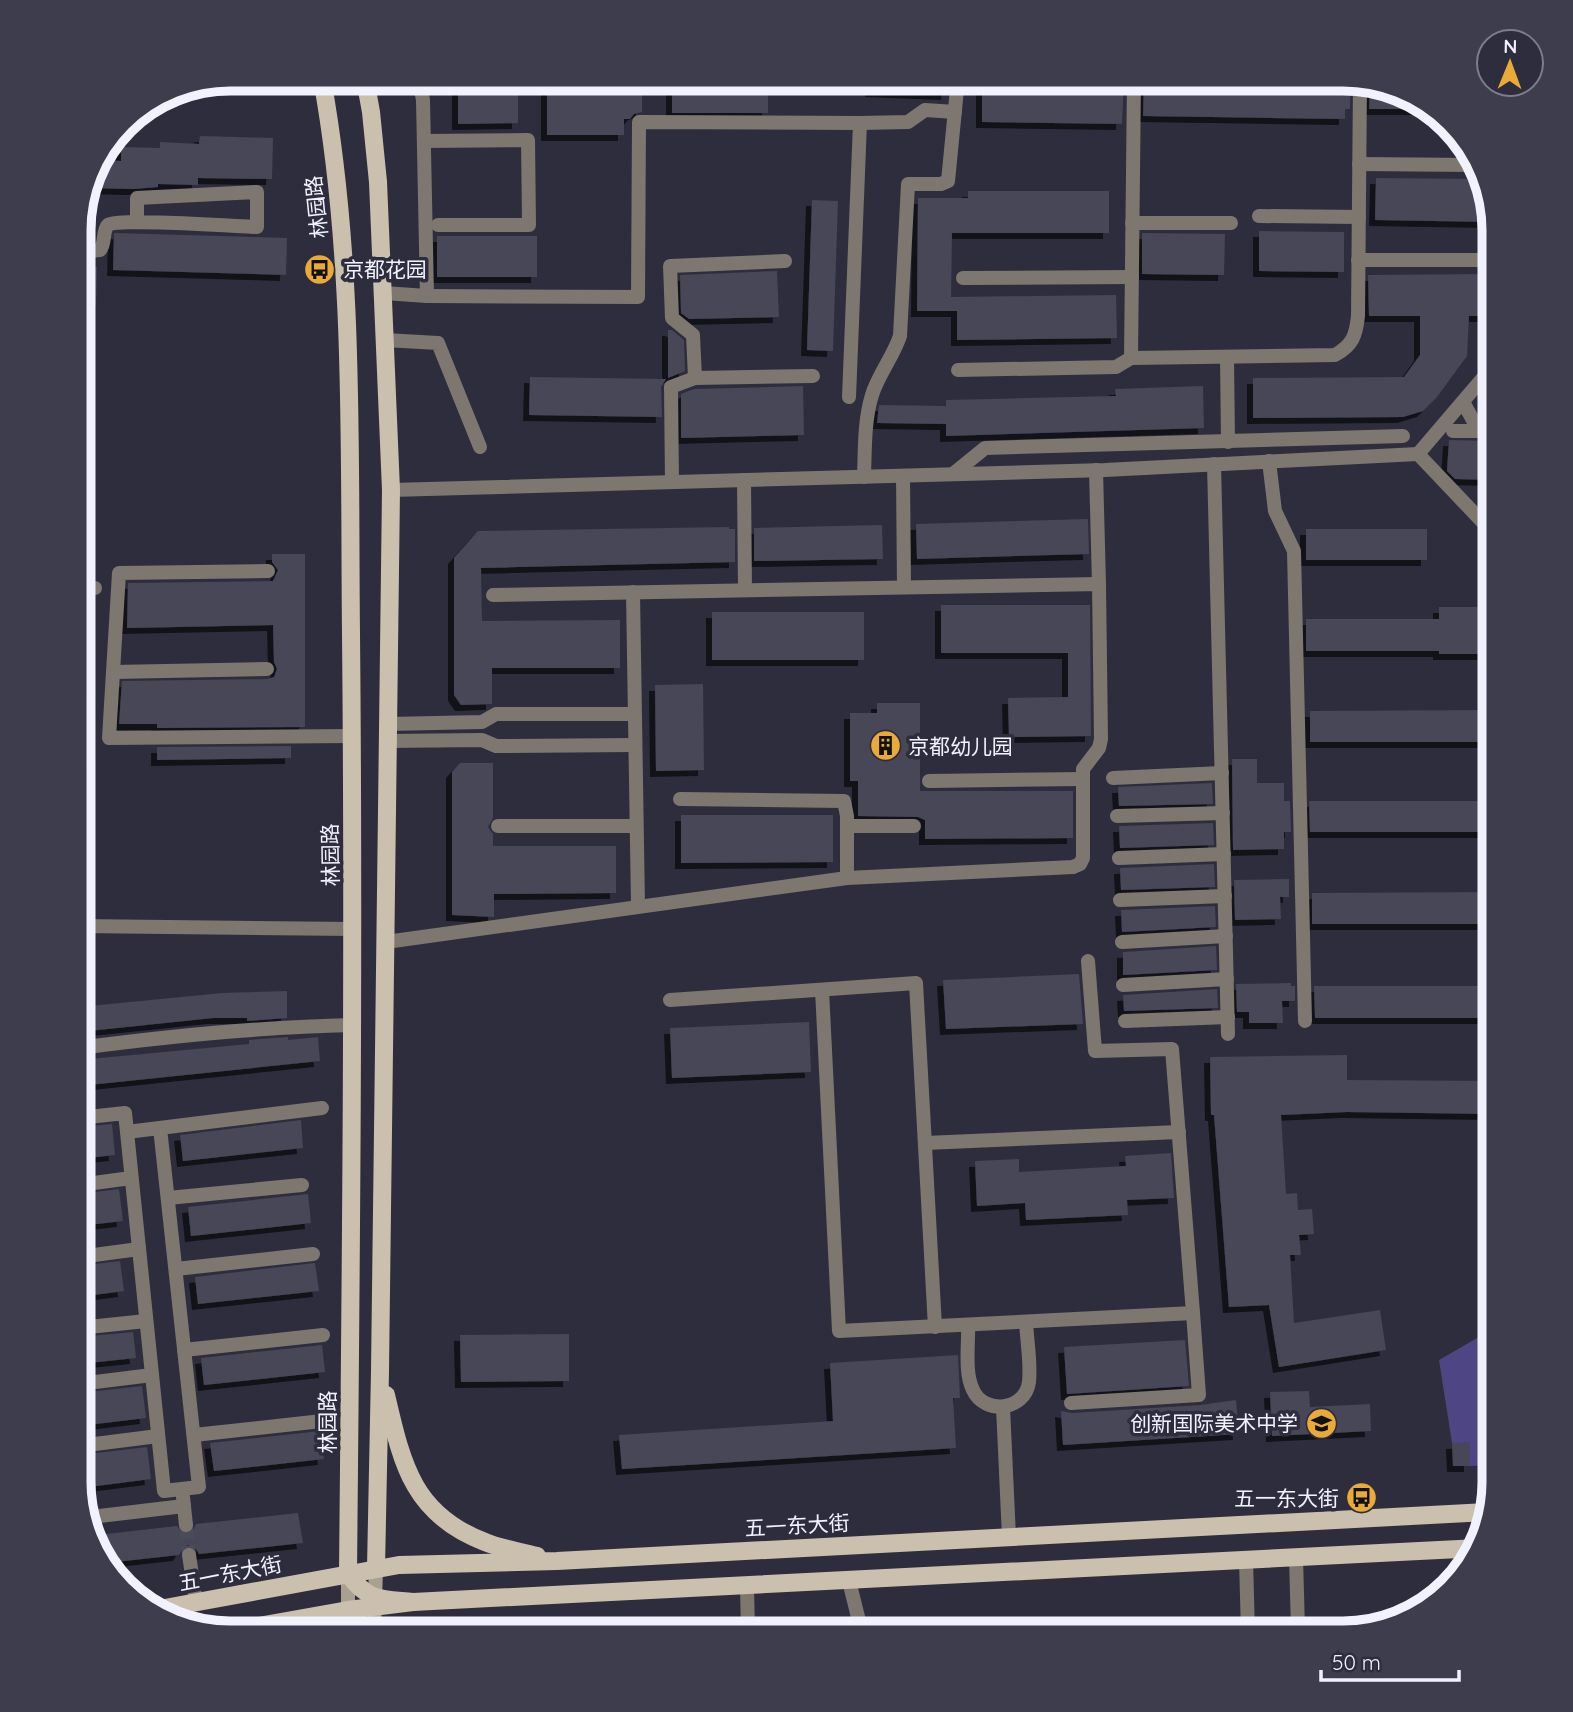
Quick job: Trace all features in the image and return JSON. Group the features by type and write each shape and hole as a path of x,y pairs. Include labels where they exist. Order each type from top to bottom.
{"main road":[{"name":"林园路","path":"324,91 342,224 348,362 354,929 348,1621"},
{"path":"368,91 378,183 391,490 374,1621"},
{"path":"380,1371 399,1451 419,1495 446,1522 485,1543 557,1561"},
{"name":"五一东大街","path":"169,1607 399,1565 557,1561 1478,1512"},
{"path":"286,1621 348,1610 375,1602 747,1586 1465,1549"},
{"path":"348,1574 375,1602"}],"street":[{"path":"421,91 428,296"},
{"path":"864,477 872,393 895,352 900,336 908,184 941,184 948,181 957,91"},
{"path":"1131,358 1134,91"},
{"path":"958,370 1116,367 1131,358 1335,355 1347,348 1354,340 1356,330 1360,92"},
{"path":"384,293 428,296 638,297 639,122 908,122 925,110 955,112"},
{"path":"849,397 860,123"},
{"path":"424,141 528,140 529,225 438,225"},
{"path":"1359,164 1466,165"},
{"path":"91,251 100,250 105,244 105,229 109,223 257,226 257,192 137,198 137,222"},
{"path":"1259,216 1359,217"},
{"path":"1132,223 1231,223"},
{"path":"1358,260 1482,260"},
{"path":"695,378 693,335 672,318 670,266 785,261"},
{"path":"963,278 1132,277"},
{"path":"385,340 438,344 480,447"},
{"path":"1227,358 1228,442"},
{"path":"672,482 671,387 695,378 813,376"},
{"path":"391,490 1096,470 1418,454 1482,379"},
{"path":"1452,431 1479,431 1463,402"},
{"path":"953,474 985,448 1403,436"},
{"path":"1418,454 1482,521"},
{"path":"1269,461 1275,511 1294,551 1305,1021"},
{"path":"1214,464 1228,1034"},
{"path":"386,942 847,878 1073,867 1080,864 1085,850 1083,769 1099,748 1101,738 1096,470"},
{"path":"903,476 904,587"},
{"path":"744,480 745,590"},
{"path":"268,571 119,573 109,738 352,736"},
{"path":"493,595 1099,584"},
{"path":"634,592 638,906"},
{"path":"113,672 267,669"},
{"path":"388,733 482,722 496,714 634,714"},
{"path":"388,733 482,740 496,746 634,745"},
{"path":"1113,778 1222,773"},
{"path":"929,781 1083,779"},
{"path":"680,799 844,801 847,878"},
{"path":"1117,816 1223,813"},
{"path":"498,826 635,826"},
{"path":"847,826 914,826"},
{"path":"1119,858 1224,854"},
{"path":"1120,900 1225,896"},
{"path":"91,926 354,929"},
{"path":"1122,942 1226,936"},
{"path":"1071,1403 1199,1395 1172,1049 1095,1051 1088,961"},
{"path":"1123,985 1227,979"},
{"path":"670,1000 916,983 935,1326"},
{"path":"822,990 839,1331 1193,1313"},
{"path":"1125,1021 1228,1017"},
{"path":"91,1046 303,1026 353,1025"},
{"path":"127,1132 322,1108"},
{"path":"91,1117 125,1113 164,1491 199,1486 160,1128"},
{"path":"925,1143 1179,1132"},
{"path":"91,1183 131,1178"},
{"path":"168,1198 302,1185"},
{"path":"91,1255 139,1249"},
{"path":"176,1269 313,1254"},
{"path":"91,1327 146,1321"},
{"path":"968,1325 973,1391 986,1404 1003,1407 1021,1399 1029,1382 1026,1322"},
{"path":"184,1350 323,1335"},
{"path":"91,1383 152,1375"},
{"path":"1003,1407 1009,1537"},
{"path":"194,1435 322,1421"},
{"path":"91,1444 158,1436"},
{"path":"182,1489 186,1525"},
{"path":"96,1516 184,1506"},
{"path":"189,1555 196,1602"},
{"path":"1296,1558 1298,1621"},
{"path":"1246,1560 1248,1621"},
{"path":"849,1581 859,1621"},
{"path":"747,1586 748,1621"}],"shaded area":[{"path":"1482,1335 1482,1466 1470,1466 1470,1443 1452,1443 1439,1360"}],"building":[{"path":"458,91 518,91 518,123 458,124"},
{"path":"547,91 642,91 642,112 634,114 630,119 624,119 624,135 547,135"},
{"path":"672,91 768,91 768,113 672,113"},
{"path":"871,91 947,91 947,94"},
{"path":"982,91 1124,91 1122,124 982,122"},
{"path":"1144,91 1351,91 1350,109 1345,109 1345,119 1143,116"},
{"path":"1370,94 1411,109 1369,109"},
{"path":"200,136 273,138 272,179 198,178 198,185 158,184 158,187 134,189 98,188 110,161 121,161 121,147 160,148 160,142 199,144"},
{"path":"1376,178 1472,179 1482,222 1375,220"},
{"path":"968,191 1109,191 1109,233 952,233 951,297 1116,295 1117,338 957,340 957,311 917,311 918,198 968,198"},
{"path":"812,200 838,201 833,351 807,350"},
{"path":"1259,231 1344,232 1344,272 1259,271"},
{"path":"114,233 287,238 286,275 113,270"},
{"path":"1142,233 1225,234 1224,275 1142,274"},
{"path":"437,236 537,236 537,277 437,277"},
{"path":"91,267 97,267 96,305 91,305"},
{"path":"777,271 779,317 689,319 681,313 680,275"},
{"path":"1482,274 1482,316 1469,316 1467,356 1437,397 1423,411 1403,417 1253,418 1253,378 1404,377 1420,355 1420,316 1369,316 1368,275"},
{"path":"668,330 672,330 684,340 685,371 668,378"},
{"path":"530,377 666,379 661,387 662,417 529,415"},
{"path":"803,386 804,435 681,438 681,394 694,389"},
{"path":"1203,386 1204,428 946,436 946,424 877,423 879,405 946,406 946,400 1116,396 1115,389"},
{"path":"1449,440 1482,441 1482,480 1455,479 1447,471"},
{"path":"1088,519 1089,554 917,559 916,524"},
{"path":"882,525 883,559 754,561 754,528"},
{"path":"735,529 735,562 481,568 482,621 620,620 620,668 492,668 492,704 461,705 454,695 454,558 478,531"},
{"path":"1306,529 1427,529 1427,560 1306,560"},
{"path":"91,535 94,535 94,578 91,578"},
{"path":"272,554 305,554 305,727 157,728 157,724 119,724 122,681 267,679 274,677 277,669 274,662 273,625 127,628 128,583 273,581 278,570 272,562"},
{"path":"941,605 1090,605 1091,736 1009,737 1008,698 1068,697 1068,653 941,653"},
{"path":"1439,607 1482,607 1482,654 1439,654 1439,651 1306,651 1306,619 1439,619"},
{"path":"712,612 864,612 864,660 712,660"},
{"path":"703,684 704,770 656,771 655,685"},
{"path":"877,703 920,703 920,791 1073,791 1073,838 925,839 925,820 918,817 858,816 858,781 850,781 850,713 877,713"},
{"path":"1482,710 1482,742 1310,742 1310,711"},
{"path":"291,746 291,758 157,760 157,747"},
{"path":"1232,759 1257,759 1257,783 1284,783 1284,801 1290,801 1291,832 1284,832 1284,849 1233,850"},
{"path":"460,763 493,763 493,818 488,827 493,834 493,846 616,846 616,893 494,894 494,917 452,915 452,772"},
{"path":"1212,783 1213,804 1119,806 1118,787"},
{"path":"1309,801 1482,801 1482,832 1310,832"},
{"path":"681,815 833,815 833,862 681,863"},
{"path":"1213,823 1214,845 1120,848 1119,826"},
{"path":"1214,864 1215,887 1121,890 1120,868"},
{"path":"1289,879 1289,897 1280,897 1281,919 1235,920 1234,880"},
{"path":"1482,892 1482,924 1312,924 1312,893"},
{"path":"1215,906 1216,927 1122,932 1121,910"},
{"path":"1216,946 1217,970 1123,975 1123,952"},
{"path":"1079,974 1083,1024 946,1029 943,980"},
{"path":"1291,983 1291,986 1295,986 1295,1001 1282,1001 1283,1023 1249,1023 1249,1012 1237,1012 1236,984"},
{"path":"1314,986 1482,986 1482,1018 1315,1018"},
{"path":"1217,989 1218,1008 1124,1011 1123,995"},
{"path":"287,991 287,1018 247,1021 247,1018 213,1018 91,1031 91,1006 222,993"},
{"path":"809,1022 811,1072 672,1078 670,1028"},
{"path":"318,1037 320,1061 91,1085 91,1059 249,1044 249,1040"},
{"path":"1347,1055 1347,1080 1482,1081 1482,1114 1347,1112 1281,1115 1286,1194 1297,1193 1298,1210 1312,1209 1314,1234 1299,1235 1301,1255 1290,1255 1294,1323 1380,1310 1386,1350 1279,1367 1269,1305 1229,1307 1214,1115 1211,1115 1210,1057"},
{"path":"301,1120 303,1148 183,1161 180,1135"},
{"path":"112,1124 115,1155 91,1158 91,1126"},
{"path":"1171,1153 1174,1198 1127,1200 1128,1215 1026,1220 1025,1203 977,1206 975,1161 1019,1159 1019,1172 1126,1166 1125,1156"},
{"path":"119,1189 123,1221 91,1225 91,1192"},
{"path":"308,1194 311,1223 191,1236 188,1207"},
{"path":"120,1261 124,1291 91,1295 91,1265"},
{"path":"315,1263 319,1291 198,1304 195,1277"},
{"path":"133,1332 136,1358 91,1363 91,1336"},
{"path":"569,1334 569,1381 461,1382 460,1335"},
{"path":"1185,1340 1189,1386 1067,1394 1064,1347"},
{"path":"322,1345 325,1372 204,1385 201,1358"},
{"path":"958,1355 960,1398 953,1398 956,1448 622,1469 619,1435 833,1421 830,1363"},
{"path":"142,1386 146,1418 91,1425 91,1392"},
{"path":"1309,1391 1310,1407 1370,1404 1371,1431 1272,1436 1270,1392"},
{"path":"1236,1400 1239,1434 1063,1445 1061,1411 1072,1413 1200,1405"},
{"path":"320,1431 324,1459 214,1471 210,1443"},
{"path":"1470,1442 1470,1466 1453,1466 1452,1443"},
{"path":"147,1447 151,1479 91,1487 91,1454"},
{"path":"298,1513 303,1543 199,1554 188,1545 179,1555 117,1562 102,1534 177,1526 182,1533 188,1534 196,1524"}],"tunnel":[{"path":"186,1525 189,1555"}],"place":[{"name":"京都花园","path":"320,269"},
{"name":"京都幼儿园","path":"885,746"},
{"name":"创新国际美术中学","path":"1321,1423"},
{"name":"五一东大街","path":"1362,1498"}]}
